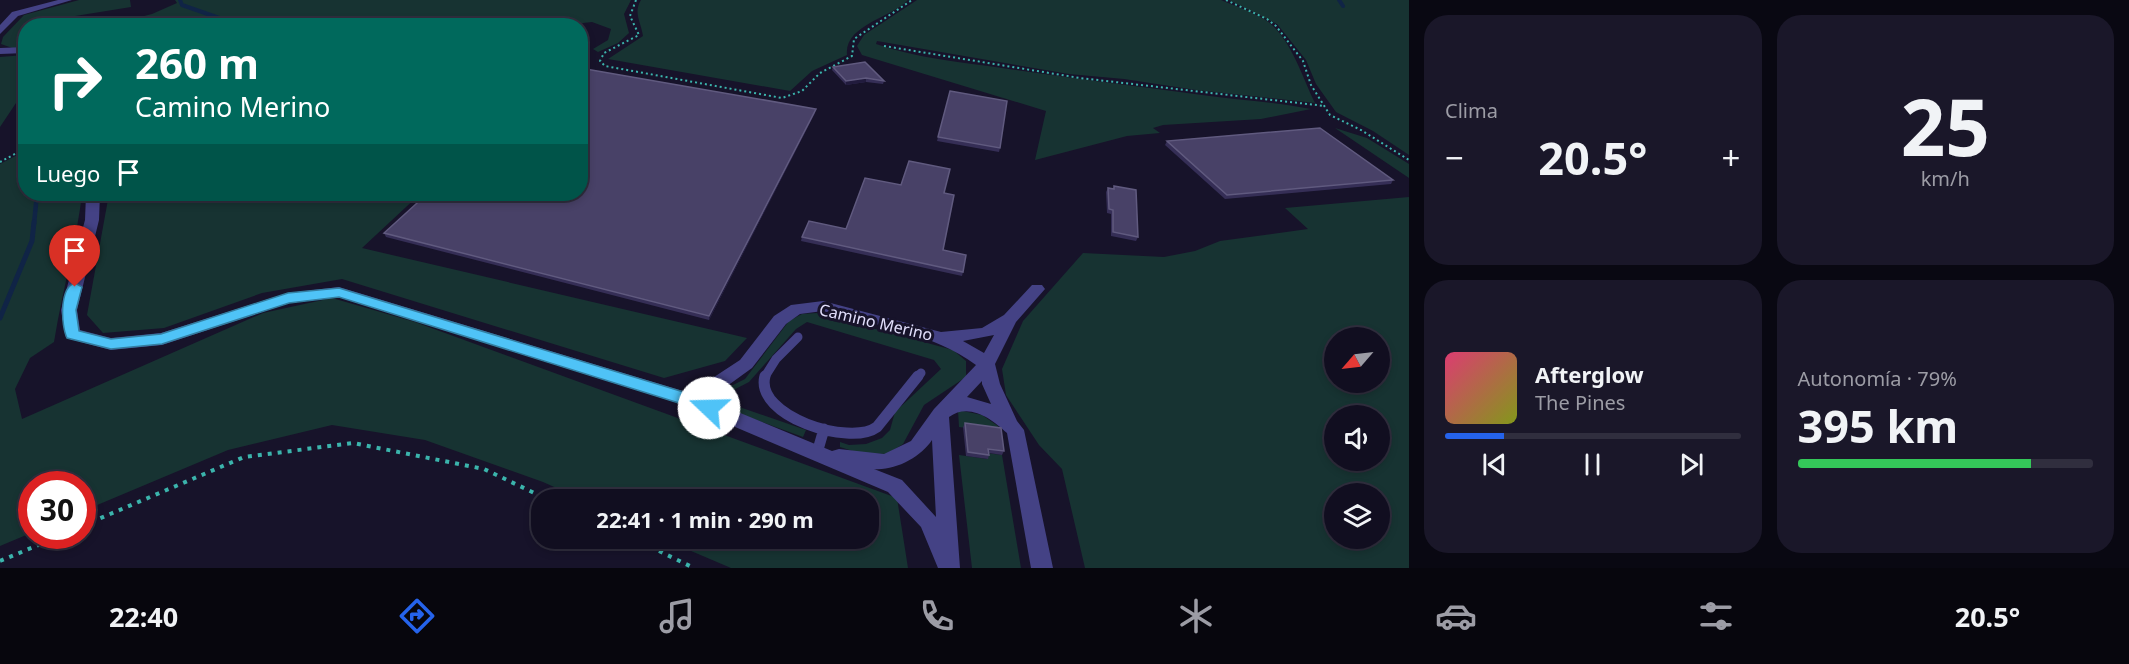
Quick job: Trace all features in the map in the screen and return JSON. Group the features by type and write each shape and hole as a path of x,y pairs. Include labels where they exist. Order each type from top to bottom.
{"street":[{"path":"0,31 15,14 68,0"},
{"path":"0,51 18,50"},
{"path":"93,201 92,220 69,310 72,334 111,344 162,339 288,298 339,292 687,399 895,486 928,521 949,568"},
{"name":"Camino Merino","path":"687,399 717,384 746,364 780,320 796,309 823,306 941,338 985,333 1010,319 1037,289"},
{"path":"819,454 885,462 918,446 943,410 987,364 1010,319"},
{"path":"941,338 969,351 987,364 991,384 1009,424"},
{"path":"943,410 958,403 984,407 1016,430 1042,568"},
{"path":"943,410 949,568"}],"lane":[{"path":"798,337 766,373 763,385 766,397 787,415 824,429 849,435 866,433 879,426 893,405 921,374"},
{"path":"819,454 824,429"}],"path":[{"path":"636,0 630,16 639,35 604,53 600,61 605,66 782,98 802,91 820,73 852,56 854,39 912,0"},
{"path":"1226,0 1267,19 1276,26 1304,61 1311,85 1330,115 1362,130 1409,160"},
{"path":"884,46 1080,78 1325,106"},
{"path":"0,162 18,152"},
{"path":"96,520 244,457 353,443 484,469 531,491"},
{"path":"0,561 29,549"},
{"path":"655,549 694,568"}],"green space":[{"path":"79,0 130,0 131,7 67,18 21,18 24,15"},
{"path":"175,0 631,0 624,14 629,33 618,43 598,52 593,49 608,40 611,29 588,22 588,18 136,18 177,3"},
{"path":"641,0 908,0 860,29 848,45 847,55 812,71 790,91 608,59 643,36 638,13"},
{"path":"917,0 1221,0 1264,19 1273,26 1288,46 1315,103 1069,74 877,41 876,44 891,49 938,59 1311,109 1261,119 1163,125 1153,128 1160,133 1127,136 1035,160 1046,111 862,55 857,46 864,35"},
{"path":"1229,0 1409,0 1409,155 1373,131 1336,112 1316,84 1306,60 1277,24"},
{"path":"18,21 18,48 1,44 3,37"},
{"path":"18,56 18,101 0,127 0,57"},
{"path":"1335,128 1367,138 1409,164 1409,178"},
{"path":"18,155 18,201 81,201 54,342 30,358 15,389 22,419 263,313 332,298 415,322 872,489 559,489 425,440 332,425 228,450 96,506 96,471 18,471 18,538 0,546 0,164"},
{"path":"1409,197 1409,568 1085,568 1062,469 1039,445 1006,395 1002,369 1023,321 1083,253 1164,257 1195,251 1220,241 1308,229 1285,208"},
{"path":"108,201 412,201 362,248 747,338 725,361 664,378 342,279 262,293 164,328 103,333 87,315"},
{"path":"817,313 953,350 966,361 966,377 924,405 903,444 887,454 859,453 840,447 840,442 849,445 866,444 882,438 890,430 895,412 941,369 934,360 807,322 796,329 749,382 716,399 806,430 803,437 713,404 709,397 745,379 789,321 802,314"},
{"path":"958,410 982,415 998,426 999,432 959,427"},
{"path":"986,453 1002,455 1021,568 972,568 959,455 987,459"},
{"path":"879,491 897,498 908,568 731,568 686,549 879,549"}],"building":[{"path":"865,62 884,81 866,78 846,81 833,67"},
{"path":"588,69 816,109 709,316 384,233 419,201 588,201"},
{"path":"950,91 1007,101 1000,148 938,137"},
{"path":"1320,128 1393,180 1227,195 1167,141"},
{"path":"909,161 950,169 944,193 954,195 943,250 966,255 963,272 802,237 809,221 846,229 865,178 901,185"},
{"path":"1114,186 1136,190 1138,237 1113,232 1113,210 1109,209 1108,188 1114,189"},
{"path":"965,423 1001,428 1004,451 988,449 989,455 968,452"}],"waterway":[{"path":"180,0 182,5 219,18"},
{"path":"1339,0 1343,6"},
{"path":"34,224 36,201"},
{"path":"0,318 32,241 34,222"}],"route":[{"path":"75,287 69,310 72,334 111,344 162,339 288,298 339,292 687,399 709,408"}]}
